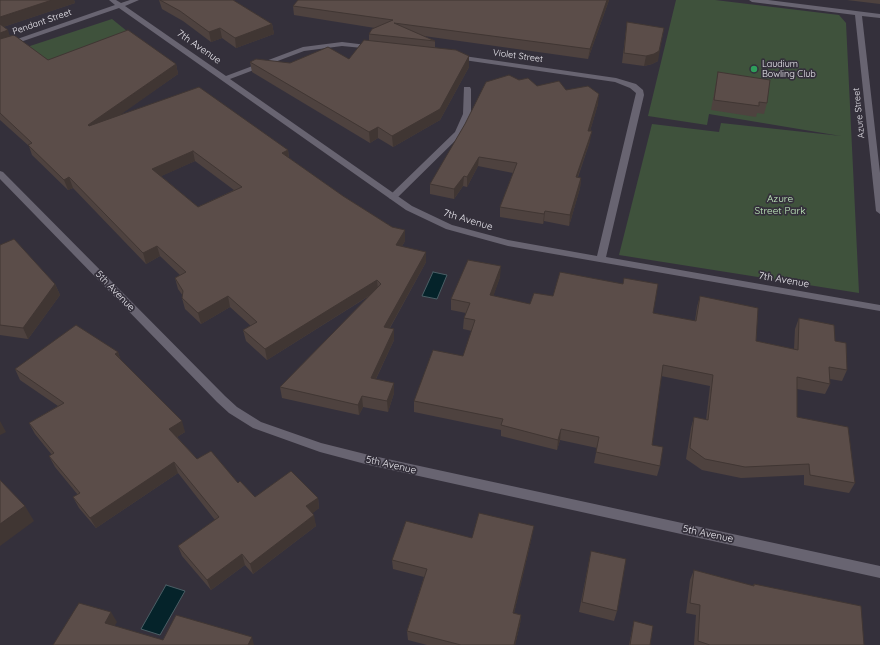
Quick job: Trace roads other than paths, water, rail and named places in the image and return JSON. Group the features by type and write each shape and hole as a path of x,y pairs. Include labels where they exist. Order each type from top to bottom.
{"street":[{"name":"7th Avenue","path":"112,0 393,197 420,214 462,231 508,243 880,308"},
{"name":"Pendant Street","path":"0,46 136,0"},
{"path":"752,0 880,16"},
{"name":"Azure Street","path":"858,13 880,211"},
{"path":"225,79 292,52 311,48 342,44 379,48"},
{"name":"Violet Street","path":"449,56 616,80 634,86 640,92 601,259"},
{"path":"393,197 458,133 467,114 467,89"},
{"name":"5th Avenue","path":"0,174 221,399 233,410 257,426 320,447 369,460 880,572"}],"water":[{"path":"433,272 447,275 437,299 422,296"},
{"path":"166,585 185,591 160,635 141,629"}],"place":[{"name":"Laudium Bowling Club","path":"754,69"}],"park label":[{"name":"Azure Street Park","path":"780,204"}]}
